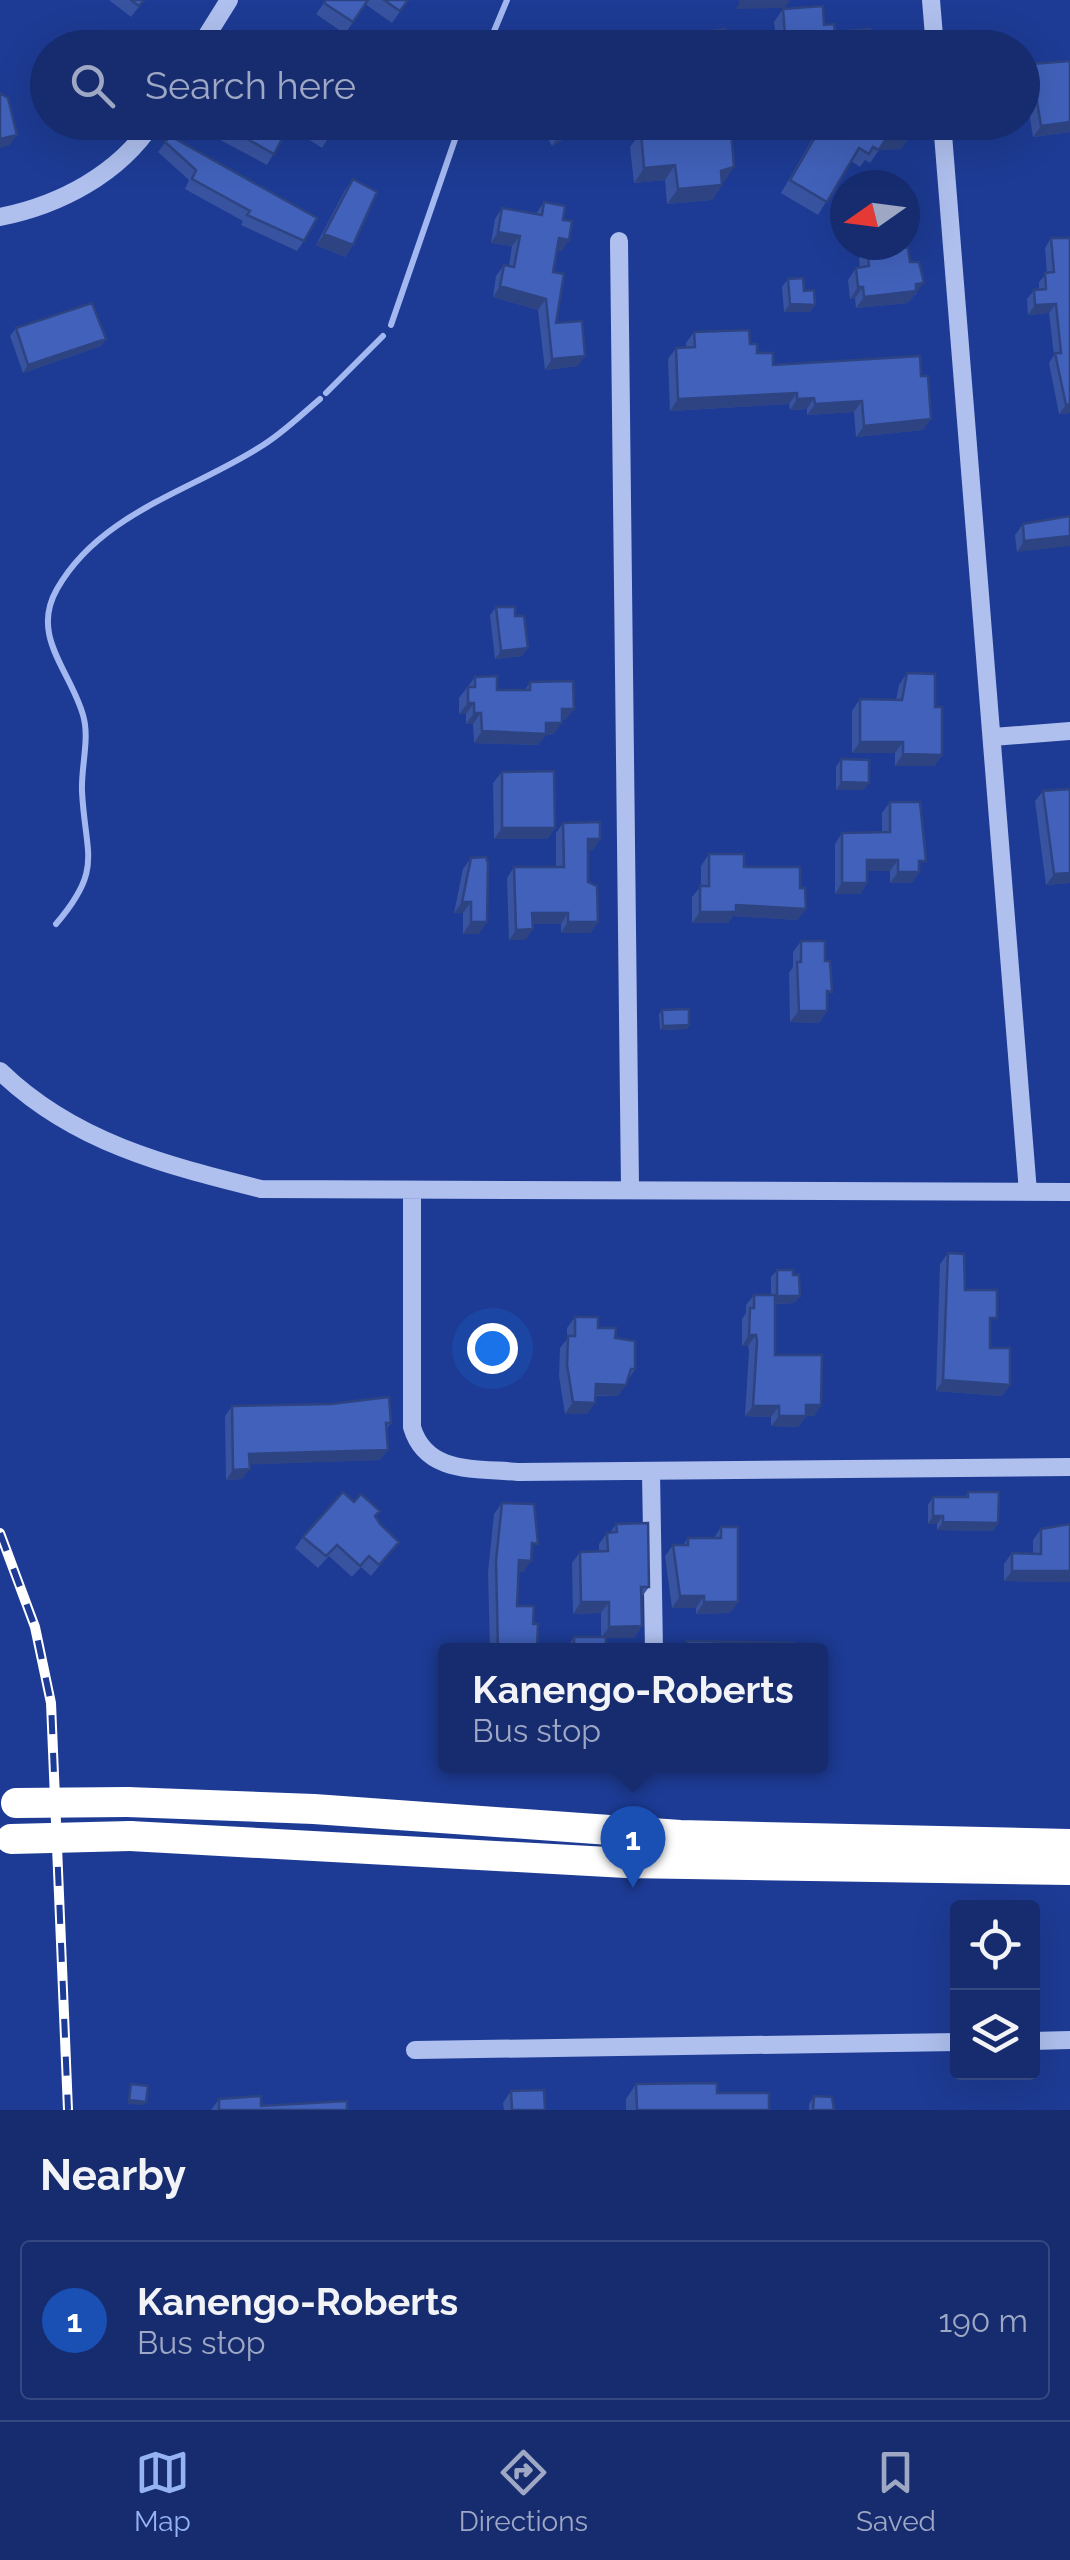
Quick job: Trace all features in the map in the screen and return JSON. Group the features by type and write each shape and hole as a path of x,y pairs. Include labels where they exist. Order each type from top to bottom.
{"highway":[{"path":"8,1803 314,1808 680,1835 1070,1844"},
{"path":"6,1839 130,1836 626,1862 1070,1870"}],"street":[{"path":"210,30 229,0"},
{"path":"932,0 934,30"},
{"path":"0,218 44,204 98,178 140,140"},
{"path":"943,140 1028,1192"},
{"path":"620,241 630,1187"},
{"path":"992,737 1070,731"},
{"path":"0,1071 56,1117 137,1156 262,1189 630,1187 1070,1192"},
{"path":"412,1191 412,1427 416,1442 436,1462 518,1472 1070,1467"},
{"path":"651,1473 654,1643"},
{"path":"1040,2041 1070,2040"},
{"path":"416,2050 950,2042"}],"building":[{"path":"368,0 353,22 324,3"},
{"path":"384,0 408,0 400,11"},
{"path":"823,6 824,25 834,24 835,30 785,30 783,9"},
{"path":"1070,61 1070,122 1041,126 1040,63"},
{"path":"0,93 8,98 17,135 0,139"},
{"path":"177,140 317,218 304,241 247,215 250,211 192,179 196,170 165,142"},
{"path":"249,140 281,140 274,154"},
{"path":"642,140 732,140 734,167 721,171 722,185 678,189 675,165 644,168"},
{"path":"813,140 885,140 879,150 873,147 869,154 859,148 846,170 830,170 827,202 790,180"},
{"path":"353,179 377,192 353,245 324,234"},
{"path":"544,202 565,206 563,220 572,221 569,240 559,238 553,272 564,274 556,323 582,321 585,356 552,359 546,299 500,286 504,265 514,267 520,236 498,232 502,208 542,215"},
{"path":"1051,238 1070,238 1070,404 1066,405 1055,353 1061,353 1056,304 1035,305 1034,290 1046,289 1045,273 1054,272"},
{"path":"868,260 919,262 924,283 916,284 916,291 864,297 863,287 858,287 856,268 869,266"},
{"path":"803,278 804,291 814,290 815,305 790,304 788,279"},
{"path":"92,303 106,339 28,365 16,328"},
{"path":"749,330 750,344 757,344 757,353 773,353 773,365 920,356 921,376 928,376 931,419 864,426 862,401 815,404 814,398 797,399 797,393 678,399 676,348 695,347 694,332"},
{"path":"1070,516 1070,536 1024,541 1023,524"},
{"path":"496,607 515,607 515,616 524,616 528,648 501,651"},
{"path":"907,673 935,674 935,707 942,707 942,755 903,754 903,742 860,742 860,699 902,700"},
{"path":"497,676 497,690 530,690 530,682 573,681 574,709 562,709 562,723 546,723 546,734 482,731 481,713 474,713 474,703 468,703 468,687 475,687 475,677"},
{"path":"841,759 869,760 869,783 841,782"},
{"path":"554,771 555,828 502,828 502,772"},
{"path":"1070,789 1070,873 1054,874 1043,791"},
{"path":"890,802 920,802 926,861 919,861 919,872 898,872 898,860 867,860 867,883 842,883 842,833 890,832"},
{"path":"600,822 600,839 588,839 588,882 597,886 598,922 568,922 568,913 532,913 533,929 516,930 514,867 564,867 563,823"},
{"path":"709,854 744,854 744,867 800,867 806,909 736,905 736,912 700,912 700,886 709,886"},
{"path":"486,857 487,922 471,922 471,902 462,902 471,858"},
{"path":"801,941 825,941 832,992 827,991 827,1011 799,1011 797,962 801,962"},
{"path":"689,1009 689,1025 663,1026 662,1010"},
{"path":"948,1253 964,1254 965,1290 997,1290 997,1318 990,1318 990,1348 1010,1348 1010,1385 943,1380"},
{"path":"777,1270 793,1270 793,1275 799,1275 800,1296 777,1296"},
{"path":"754,1295 775,1295 775,1355 822,1355 821,1405 806,1405 806,1416 779,1416 779,1406 753,1406 757,1341 756,1335 749,1335"},
{"path":"575,1317 598,1317 598,1328 616,1328 615,1338 635,1341 635,1369 631,1369 626,1385 596,1384 595,1403 573,1402 567,1365 568,1336 575,1336"},
{"path":"389,1397 388,1450 249,1454 250,1469 233,1470 232,1406 331,1404"},
{"path":"343,1492 354,1502 361,1494 380,1511 375,1516 399,1542 379,1565 369,1556 360,1566 337,1545 326,1556 303,1537"},
{"path":"968,1492 999,1492 998,1523 943,1522 943,1516 933,1516 933,1497 968,1497"},
{"path":"502,1503 534,1504 538,1544 532,1543 531,1561 519,1560 517,1606 534,1606 537,1643 498,1643 496,1561"},
{"path":"648,1523 649,1587 641,1587 642,1626 609,1627 609,1602 581,1602 580,1552 608,1551 607,1533 617,1532 616,1524"},
{"path":"1070,1524 1070,1571 1012,1571 1012,1553 1041,1554 1041,1529"},
{"path":"721,1527 738,1527 738,1602 704,1602 704,1596 680,1596 673,1545 688,1545 688,1538 721,1538"},
{"path":"574,1637 606,1637 606,1643 574,1643"},
{"path":"687,1641 793,1643 687,1643"},
{"path":"717,2083 717,2093 769,2093 769,2110 637,2110 636,2084"},
{"path":"131,2084 148,2086 146,2102 129,2100"},
{"path":"544,2090 545,2110 512,2110 511,2091"},
{"path":"261,2096 261,2106 347,2101 347,2110 219,2110 219,2099"},
{"path":"814,2096 832,2097 834,2110 813,2110"}],"waterway":[{"path":"494,30 507,0"},
{"path":"391,325 455,140"},
{"path":"326,393 383,336"},
{"path":"56,924 81,889 88,860 82,791 85,724 55,653 48,622 57,589 75,563 122,522 260,447 320,399"}],"railway":[{"path":"0,1533 35,1627 51,1703 68,2110"}],"place":[{"name":"Kanengo-Roberts","path":"633,1888"}]}
